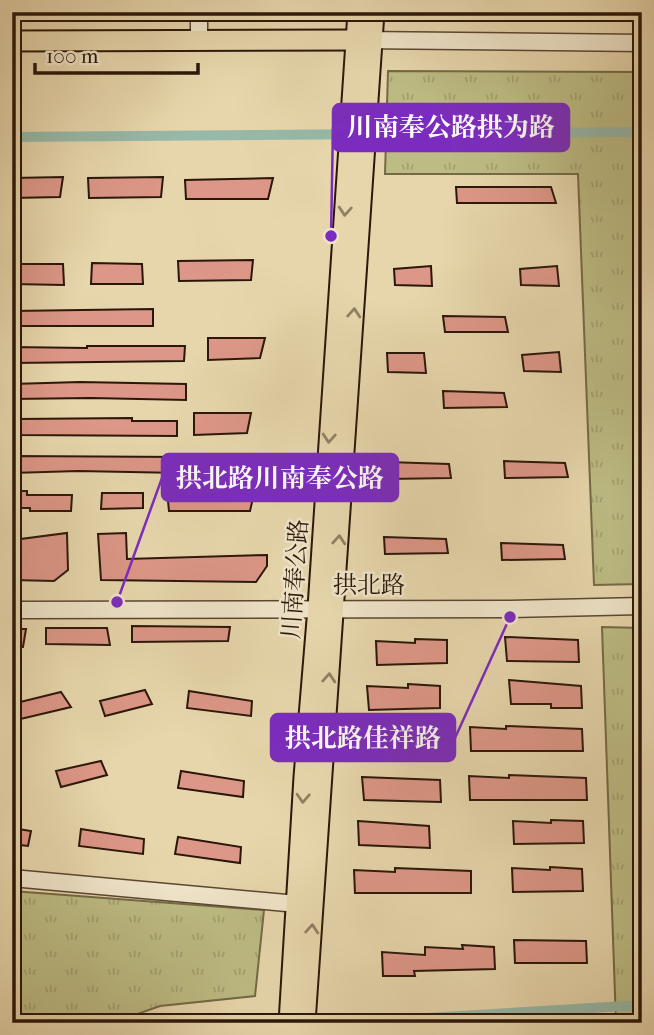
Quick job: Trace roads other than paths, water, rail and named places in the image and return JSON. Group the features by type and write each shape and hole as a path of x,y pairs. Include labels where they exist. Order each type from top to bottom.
{"main road":[{"name":"川南奉公路","path":"358,12 364,40"},
{"name":"川南奉公路","path":"289,1023 299,996 364,40 374,12"},
{"path":"12,41 364,40"},
{"name":"川南奉公路","path":"305,1023 299,996 297,904 304,777 326,608"}],"street":[{"path":"199,12 199,40"},
{"path":"364,40 642,43"},
{"name":"拱北路","path":"12,610 510,609 642,606"},
{"path":"12,878 297,904"}],"waterway":[{"path":"12,137 642,132"},
{"path":"341,1023 642,1005"},
{"path":"211,1023 231,1020 294,1022"}],"place":[{"name":"川南奉公路拱为路","path":"331,236"},
{"name":"拱北路川南奉公路","path":"117,602"},
{"name":"拱北路佳祥路","path":"510,617"}]}
